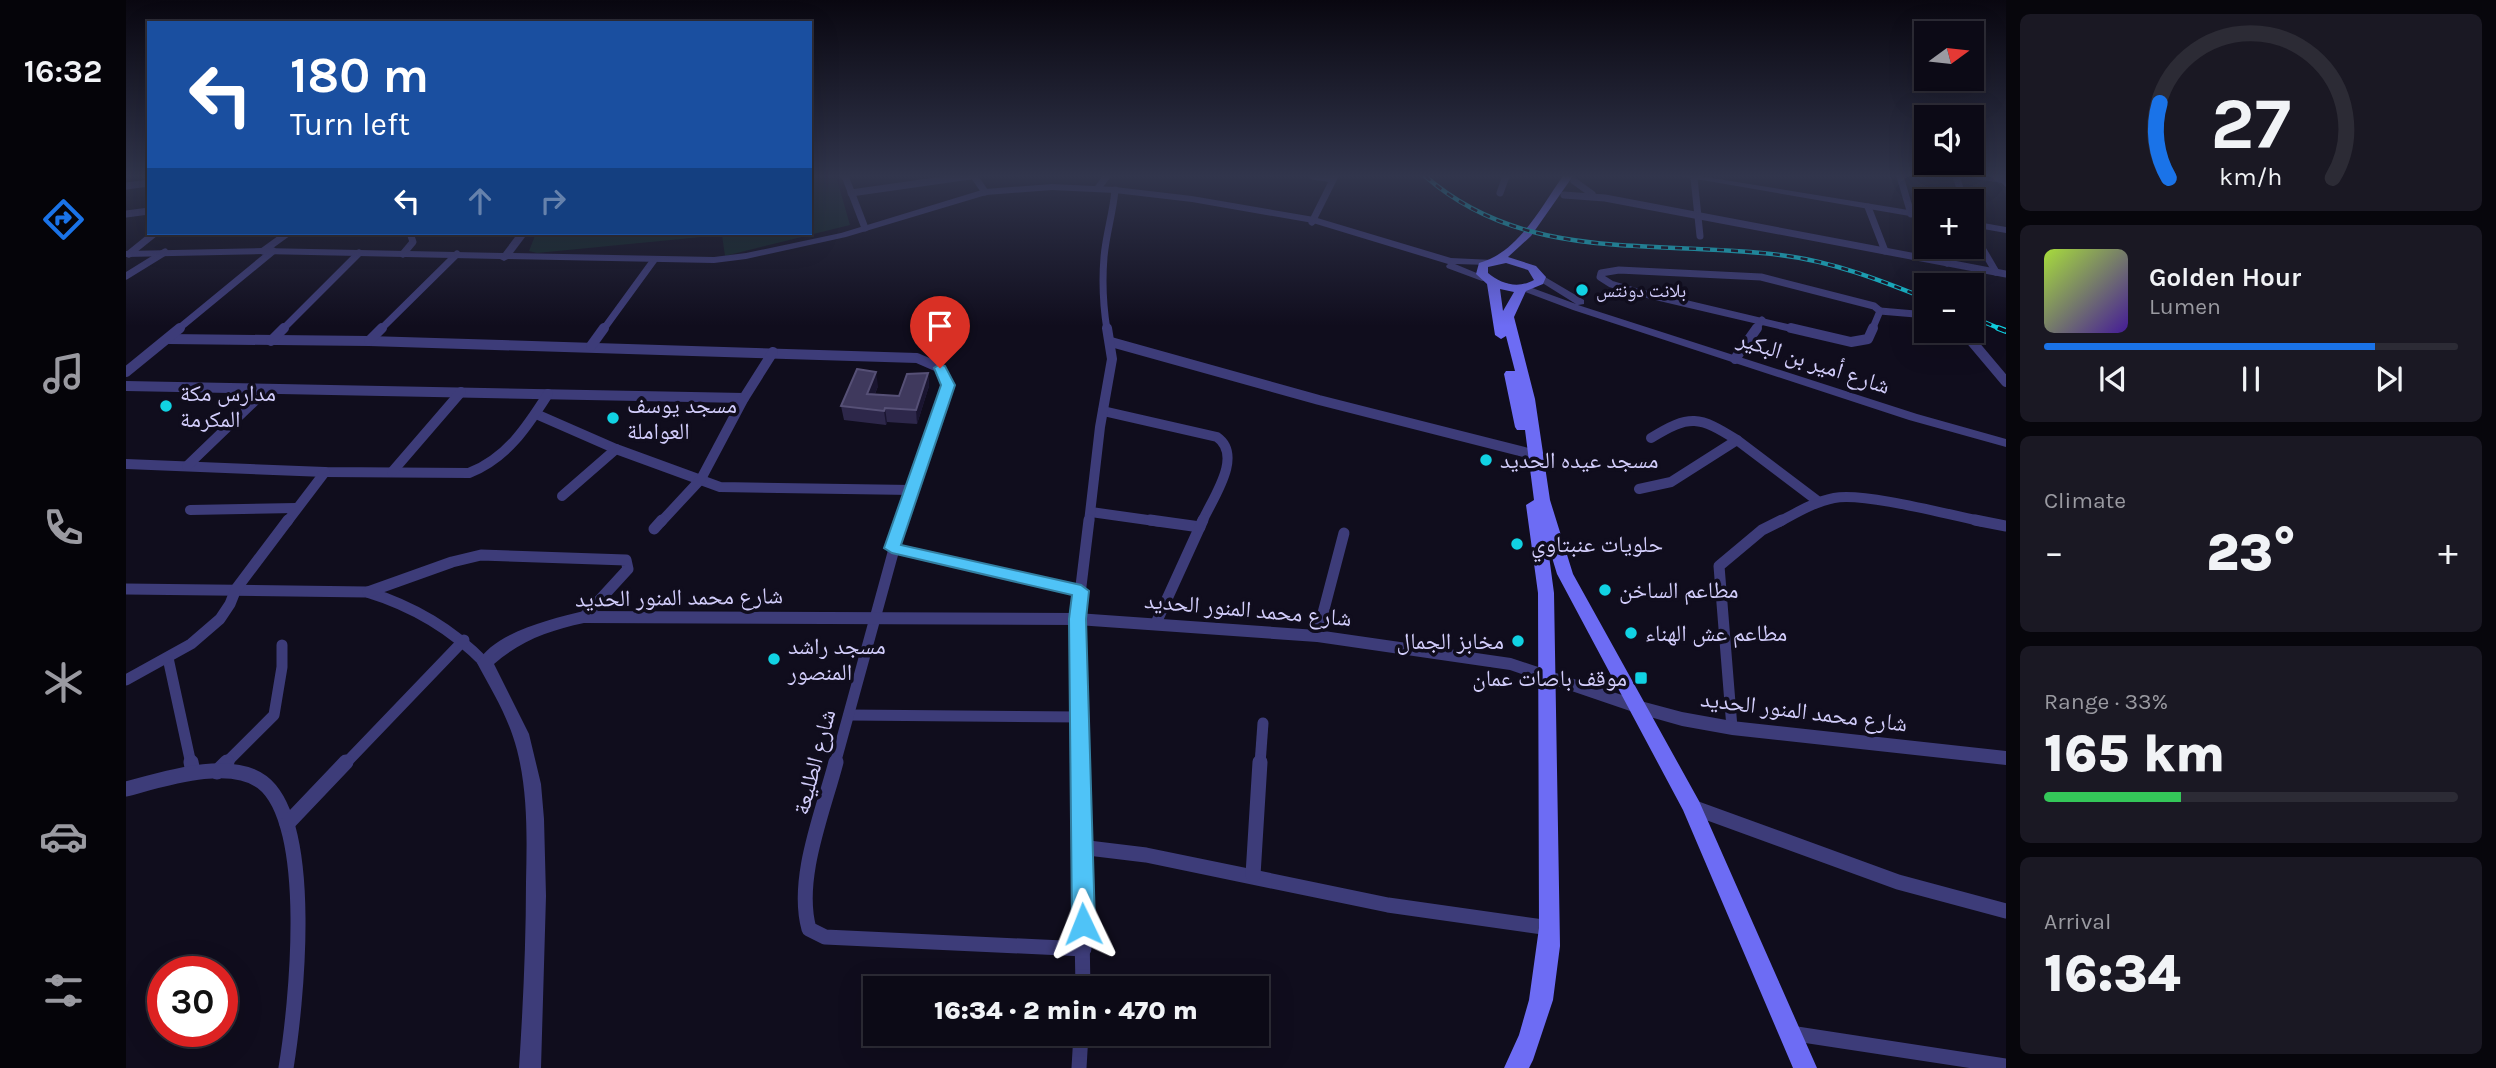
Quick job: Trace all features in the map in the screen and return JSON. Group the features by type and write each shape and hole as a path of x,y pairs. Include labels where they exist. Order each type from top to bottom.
{"main road":[{"path":"1516,1068 1537,1017 1545,980 1550,928 1546,593 1528,453 1489,280 1480,269 1509,252 1533,226"},
{"path":"1524,264 1530,242 1541,226"},
{"path":"1489,280 1522,288 1535,285 1540,277 1524,264 1493,261"},
{"path":"1522,288 1509,310 1508,317 1528,399 1544,509 1565,574 1692,807 1805,1068"},
{"path":"1546,593 1562,588 1575,596"}],"street":[{"path":"127,254 268,251 676,261 746,257 872,226"},
{"path":"1083,976 1077,619 1112,359 1103,303 1104,254 1111,226"},
{"path":"1327,226 1489,280"},
{"path":"1330,226 1450,261 1493,261"},
{"path":"1699,226 1700,236"},
{"path":"1751,226 2006,274"},
{"path":"1875,226 1885,251"},
{"path":"1984,226 2006,230"},
{"path":"127,254 152,235"},
{"path":"126,372 168,339 286,235"},
{"path":"403,254 413,242 411,235"},
{"path":"511,257 522,235"},
{"path":"511,257 528,235"},
{"path":"126,276 165,252"},
{"path":"1984,252 1996,272"},
{"path":"271,341 359,253"},
{"path":"369,341 455,255"},
{"path":"1945,259 1947,263"},
{"path":"591,346 652,261"},
{"path":"1880,311 1868,340 1859,343 1622,288 1600,277 1601,273 1619,270 1761,277 1874,306 1880,311 1914,314"},
{"name":"شارع أمير بن البكير","path":"1540,277 1609,317"},
{"name":"شارع أمير بن البكير","path":"1522,288 1554,301 1927,421 2006,443"},
{"path":"1735,359 1762,320"},
{"path":"168,339 369,341 773,352"},
{"path":"1111,342 1258,386 1463,440 1528,453"},
{"path":"1973,343 2006,382"},
{"path":"654,529 701,479 744,398 773,352"},
{"name":"شارع الطليعة","path":"773,352 917,358 940,368 948,385 892,548 806,875 805,915 809,929 825,937 848,939 1084,949"},
{"path":"126,386 744,398"},
{"path":"187,466 267,389"},
{"path":"392,472 461,392"},
{"path":"126,464 326,472 469,473 484,469 500,458 536,414 548,394"},
{"path":"1103,411 1217,437 1226,442 1230,458 1156,623"},
{"path":"536,414 616,449 720,487 912,490"},
{"path":"1651,438 1674,423 1693,418 1712,425 1737,440 1819,502"},
{"path":"1639,489 1671,482 1737,440"},
{"path":"562,496 616,449"},
{"path":"126,680 168,658 215,623 227,610 236,589 326,472"},
{"path":"1732,728 1719,566 1762,530 1819,502 1836,497 1861,498 2006,526"},
{"path":"190,510 296,508"},
{"path":"1091,512 1200,527"},
{"path":"1317,636 1344,533"},
{"path":"892,548 1081,591"},
{"path":"367,592 452,562 481,555 626,560 628,565 625,572 584,617"},
{"path":"126,589 367,592 397,600 464,640 485,663 509,705 522,735 528,759 534,810 536,893 530,1068"},
{"name":"شارع محمد المنور الحديد","path":"485,663 520,636 548,624 584,617 1077,619 1156,623 1317,636 1511,664 1682,719 1732,728 2006,758"},
{"path":"287,824 464,640"},
{"path":"217,772 274,715 282,667 282,645"},
{"path":"168,658 193,772"},
{"path":"849,715 1079,717"},
{"path":"1253,875 1263,723"},
{"path":"126,789 193,772 217,772 261,781 277,795 287,824 294,867 299,934 298,979 286,1068"},
{"path":"1692,807 1898,882 2006,911"},
{"path":"1080,848 1146,855 1388,905 1550,928"},
{"path":"1790,1033 2006,1066"},
{"path":"1079,1068 1080,1046"}],"green space":[{"path":"812,226 847,226 812,234"},
{"path":"535,235 722,235 537,253 529,251"},
{"path":"722,235 810,235 725,256"}],"building":[{"path":"857,369 876,372 867,394 899,396 907,374 928,373 916,410 885,408 884,411 841,406"}],"railway":[{"path":"1513,226 1550,236 1595,243 1734,251 1799,258 1855,272 1914,294"},
{"path":"1984,322 2000,329"},
{"path":"2000,329 2006,331"}],"place":[{"name":"بلانت دونتس","path":"1582,290"},
{"name":"مدارس مكة المكرمة","path":"166,406"},
{"name":"مسجد يوسف العواملة","path":"613,418"},
{"name":"مسجد عيده الحديد","path":"1486,460"},
{"name":"حلويات عنبتاوي","path":"1517,544"},
{"name":"مطاعم الساخن","path":"1605,590"},
{"name":"مطاعم عش الهناء","path":"1631,633"},
{"name":"مخابز الجمال","path":"1518,641"},
{"name":"مسجد راشد المنصور","path":"774,659"},
{"name":"موقف باصات عمان","path":"1641,678"}],"route":[{"path":"940,368 946,375 948,385 943,404 892,548 1081,591 1077,619 1083,924"}]}
